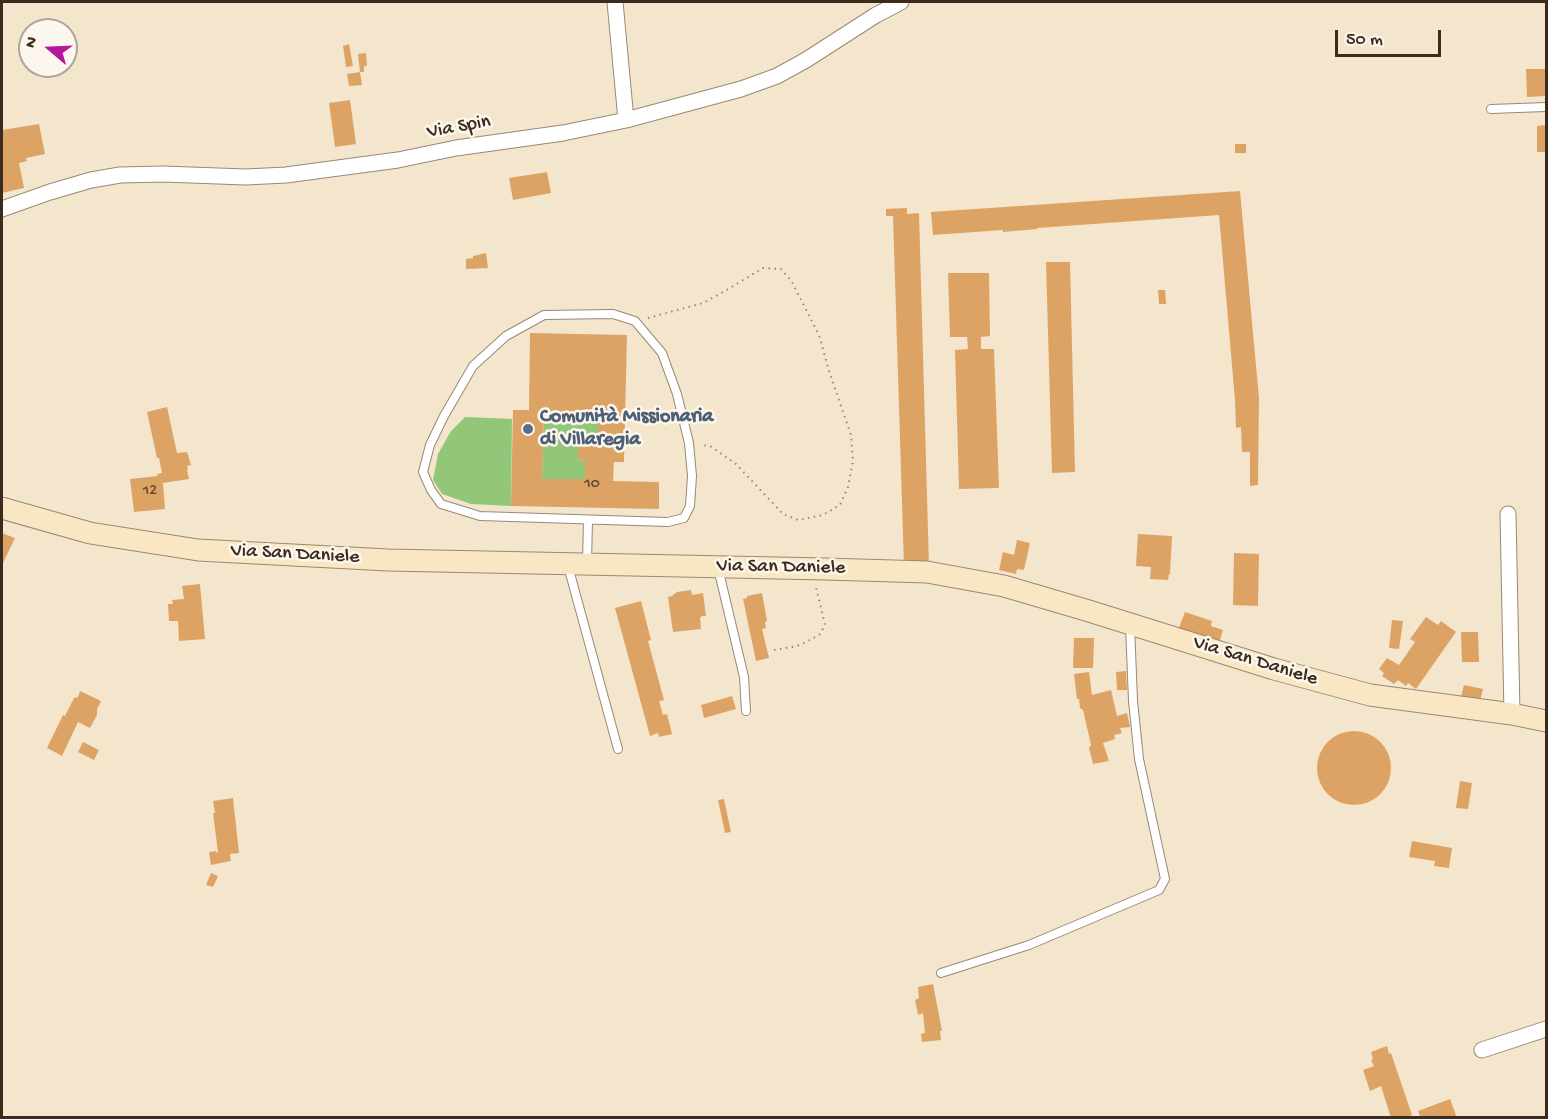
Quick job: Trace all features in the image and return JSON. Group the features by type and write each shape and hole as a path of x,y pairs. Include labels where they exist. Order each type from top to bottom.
{"street":[{"path":"615,2 626,120"},
{"name":"Via Spin","path":"2,209 17,202 71,186 120,175 172,174 246,177 285,175 398,160 456,148 563,133 626,120 741,89 777,76 901,2"},
{"name":"Via San Daniele","path":"2,508 90,533 198,550 387,560 927,572 1004,586 1274,669 1371,695 1512,714 1546,721"},
{"path":"1508,514 1512,714"},
{"path":"1482,1050 1546,1029"}],"lane":[{"path":"1491,109 1546,107"},
{"path":"613,314 635,321 662,353 677,393 689,443 693,476 690,506 684,518 668,522 480,516 441,504 430,490 423,472 430,445 473,366 506,336 544,315 613,314"},
{"path":"588,520 578,564 618,749"},
{"path":"718,567 744,677 746,711"},
{"path":"941,973 1029,945 1159,890 1165,879 1138,759 1132,701 1130,624"}],"path":[{"path":"635,321 703,303 763,268 781,269 792,282 819,335 851,435 853,461 848,487 840,505 823,515 798,520 783,514 736,465 710,446 689,443"},
{"path":"774,650 797,646 810,640 820,634 825,624 812,568"}],"green space":[{"path":"465,417 512,419 511,506 471,504 442,494 433,480 438,454 451,431"},
{"path":"544,417 598,418 598,439 578,439 578,460 585,461 585,479 542,479"}],"building":[{"path":"349,44 353,66 346,67 343,46"},
{"path":"366,53 367,66 364,66 364,72 360,72 358,54"},
{"path":"1526,69 1546,69 1546,96 1527,97"},
{"path":"360,72 362,85 349,86 347,74"},
{"path":"350,100 356,144 335,147 329,103"},
{"path":"39,124 45,154 26,158 27,161 19,163 24,188 2,193 2,130"},
{"path":"1546,125 1546,152 1537,152 1537,126"},
{"path":"1235,144 1246,144 1246,153 1235,153"},
{"path":"547,172 551,193 513,200 509,178"},
{"path":"1240,191 1259,398 1258,485 1250,486 1250,452 1242,452 1241,427 1236,428 1219,215 1003,232 1003,230 933,235 931,212"},
{"path":"907,208 907,214 919,213 929,567 904,566 893,216 886,216 886,209"},
{"path":"486,253 488,268 466,269 466,259"},
{"path":"1046,262 1070,262 1075,472 1052,473"},
{"path":"948,273 989,273 990,336 981,337 981,349 994,349 999,488 959,489 955,350 968,349 967,337 950,337"},
{"path":"1158,290 1165,290 1166,304 1159,304"},
{"name":"Comunità Missionaria di Villaregia","path":"530,333 627,335 624,462 614,462 613,481 659,482 659,509 511,506 513,410 529,410","holes":["544,417 598,418 598,439 578,439 578,460 585,461 585,479 542,479"]},
{"path":"167,407 177,453 187,452 191,465 187,466 189,479 163,483 165,509 134,512 130,479 158,476 157,474 162,473 147,412"},
{"path":"2,533 15,538 2,565"},
{"path":"1138,534 1172,536 1168,580 1150,579 1151,567 1136,566"},
{"path":"1017,540 1030,543 1024,570 1017,569 1016,574 999,570 1003,552 1014,555"},
{"path":"1234,553 1259,554 1258,606 1233,605"},
{"path":"200,584 205,639 179,641 178,621 169,621 168,604 173,604 172,600 184,599 182,586"},
{"path":"691,590 692,595 703,593 706,616 700,618 701,629 673,632 668,597 677,592"},
{"path":"762,593 767,621 765,622 766,628 762,629 769,658 756,661 743,599"},
{"path":"641,601 651,640 648,641 664,700 659,701 663,715 667,714 672,734 659,737 658,733 650,736 615,608"},
{"path":"1185,612 1212,621 1211,626 1223,630 1219,643 1178,630"},
{"path":"1426,617 1438,625 1441,621 1456,632 1416,689 1398,680 1394,684 1382,676 1384,673 1379,669 1387,658 1399,665 1415,642 1410,639"},
{"path":"1392,620 1403,621 1399,649 1389,648"},
{"path":"1461,632 1478,632 1479,662 1462,662"},
{"path":"1074,638 1094,638 1093,668 1073,668"},
{"path":"1126,671 1127,690 1117,690 1116,672"},
{"path":"1089,672 1092,695 1111,690 1117,716 1127,713 1130,727 1120,728 1122,733 1114,735 1115,739 1103,743 1109,761 1093,764 1083,710 1077,699 1074,674"},
{"path":"1464,685 1483,689 1480,701 1461,697"},
{"path":"80,691 101,701 90,728 78,722 62,756 47,748 63,715 65,716"},
{"path":"732,696 736,709 704,718 701,705"},
{"path":"1354,731 1375,737 1385,747 1391,768 1385,789 1375,799 1354,805 1333,799 1323,789 1317,768 1323,747 1333,737"},
{"path":"83,742 99,750 94,760 78,752"},
{"path":"1460,781 1472,783 1468,809 1456,808"},
{"path":"233,798 239,853 230,854 231,861 211,865 209,852 218,852 213,801"},
{"path":"724,799 731,832 725,833 718,800"},
{"path":"1412,841 1452,848 1449,868 1434,866 1435,861 1409,857"},
{"path":"211,873 218,876 213,887 206,885"},
{"path":"933,984 942,1031 940,1031 941,1040 922,1042 921,1034 925,1033 923,1013 918,1015 915,1000 919,998 918,987"},
{"path":"1387,1046 1412,1115 1404,1118 1391,1118 1381,1086 1370,1091 1363,1070 1374,1066 1371,1052"},
{"path":"1450,1099 1457,1118 1416,1118 1420,1116 1418,1111"}],"place":[{"name":"Comunità Missionaria di Villaregia","path":"528,429"}]}
